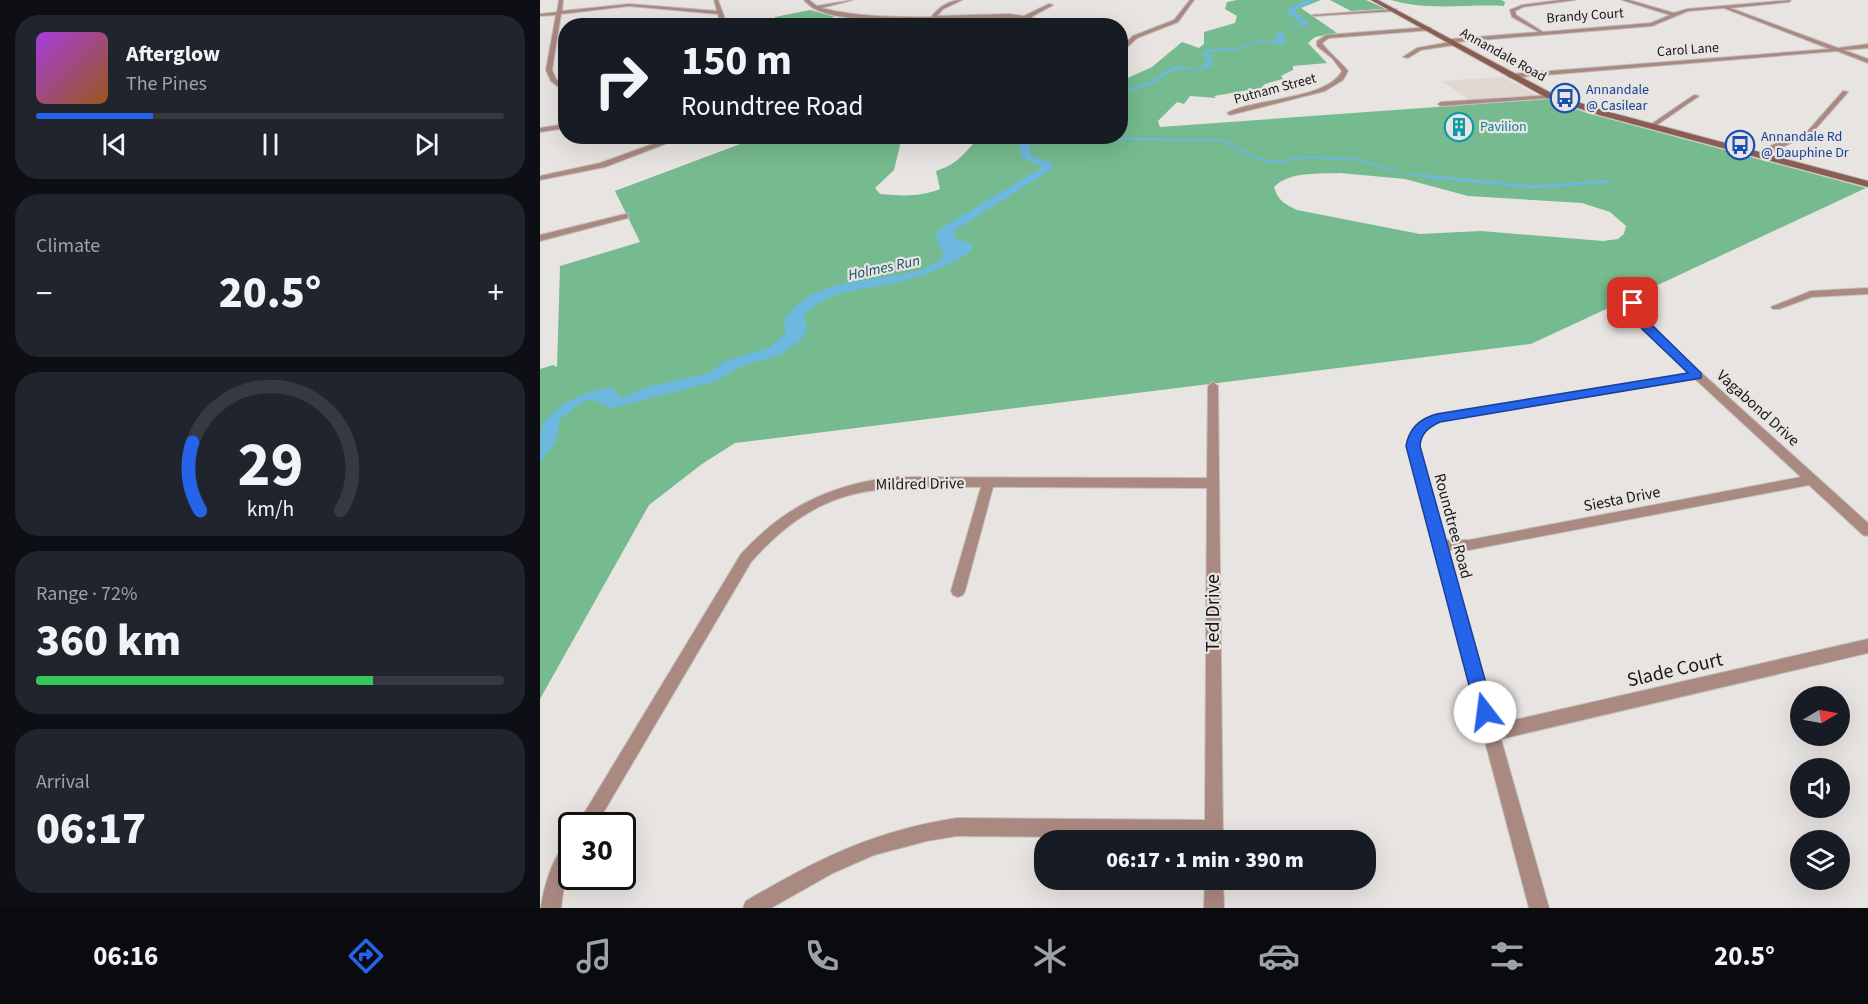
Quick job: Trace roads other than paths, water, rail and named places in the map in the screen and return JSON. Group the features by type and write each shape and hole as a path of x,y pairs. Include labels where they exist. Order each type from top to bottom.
{"main road":[{"name":"Annandale Road","path":"1374,0 1550,96 1868,184"}],"street":[{"path":"558,18 561,0"},
{"path":"716,0 723,18"},
{"path":"806,0 815,8 848,18"},
{"path":"815,8 851,0"},
{"path":"933,17 941,8 960,0"},
{"path":"1128,44 1135,37 1177,21 1192,0"},
{"path":"1541,32 1514,16 1512,10 1521,6 1573,0"},
{"path":"1624,0 1672,14"},
{"path":"1705,0 1868,61"},
{"name":"Brandy Court","path":"1406,57 1419,49 1453,42 1541,32 1652,24 1665,21 1672,14 1687,10 1789,1"},
{"path":"540,15 628,5 721,13"},
{"path":"907,18 1025,18 1051,5"},
{"path":"1314,15 1395,10"},
{"path":"556,84 549,70 558,19"},
{"name":"Putnam Street","path":"1230,113 1323,90 1341,79 1345,71 1320,46 1319,42 1328,36 1430,29"},
{"name":"Carol Lane","path":"1510,76 1868,46"},
{"path":"1764,156 1775,147 1809,133 1845,92"},
{"path":"1441,104 1550,96"},
{"path":"1652,126 1696,96"},
{"path":"540,130 558,127"},
{"path":"540,178 602,165 661,144"},
{"path":"540,238 625,216"},
{"path":"1776,307 1811,294 1868,291"},
{"name":"Vagabond Drive","path":"1633,303 1646,326 1868,531"},
{"name":"Roundtree Road","path":"1539,908 1439,545 1413,446 1414,436 1426,423 1437,418 1697,375"},
{"name":"Ted Drive","path":"1212,386 1214,830"},
{"name":"Siesta Drive","path":"1439,545 1469,545 1811,480"},
{"name":"Mildred Drive","path":"594,812 746,558 775,528 815,502 856,487 891,482 1213,483"},
{"path":"958,591 988,483"},
{"name":"Slade Court","path":"1491,733 1868,646"},
{"path":"753,908 839,859 883,841 957,827 1067,830"},
{"path":"551,908 558,878"},
{"path":"1214,890 1214,908"}],"water":[{"path":"1307,0 1315,0 1294,11 1309,24 1293,29 1302,24 1286,10"},
{"path":"1286,32 1282,33 1286,41 1284,44 1257,42 1242,49 1210,52 1208,54 1214,64 1209,67 1199,70 1173,70 1150,85 1128,92 1128,89 1151,81 1174,66 1200,68 1204,66 1208,62 1202,53 1208,50 1243,47 1257,40 1276,42 1277,33"},
{"path":"1020,144 1030,144 1030,156 1053,163 1052,169 954,231 956,239 972,244 972,250 963,256 916,277 835,295 824,300 804,315 807,328 803,338 780,355 740,367 716,381 612,408 592,400 582,402 560,419 556,442 540,462 541,429 553,413 572,400 593,391 612,388 622,398 647,387 709,373 725,361 768,348 786,333 783,323 798,304 817,292 930,266 944,255 936,239 938,230 1042,166 1021,157"}],"waterway":[{"path":"1128,139 1221,140 1259,159 1275,162 1309,157 1360,160 1400,172"},
{"path":"1408,174 1436,178"},
{"path":"1425,176 1534,187 1609,181"}],"place":[{"name":"Annandale @ Casilear","path":"1565,98"},
{"name":"Pavilion","path":"1459,127"},
{"name":"Annandale Rd @ Dauphine Dr","path":"1740,145"}],"water label":[{"name":"Holmes Run","path":"884,268"}]}
